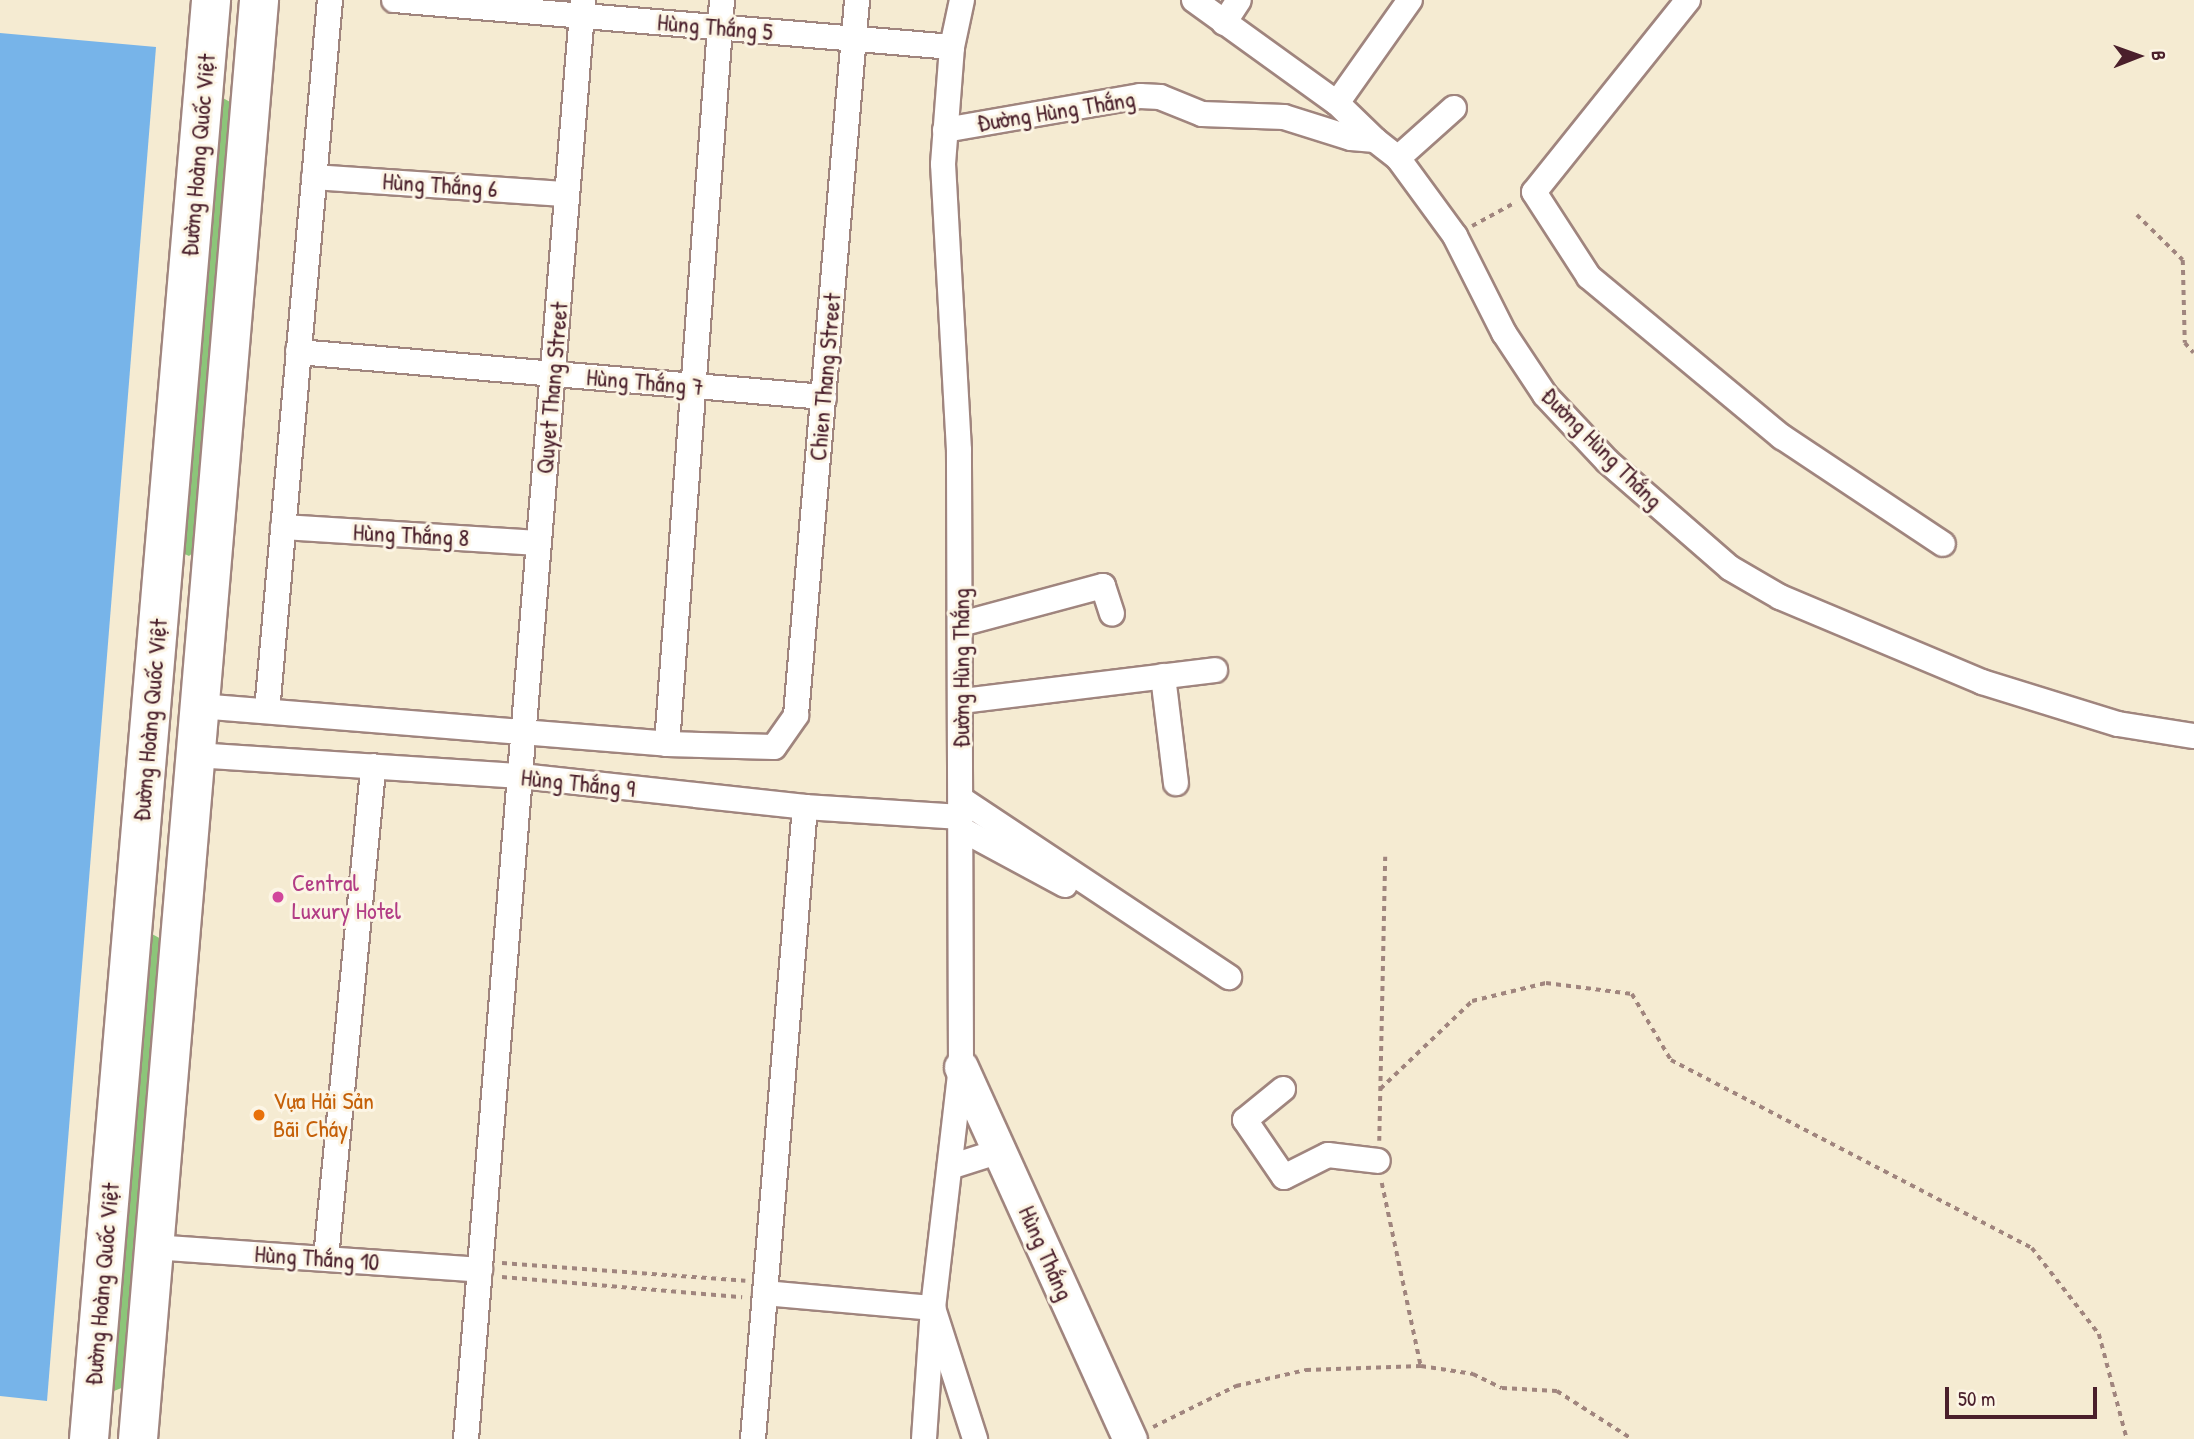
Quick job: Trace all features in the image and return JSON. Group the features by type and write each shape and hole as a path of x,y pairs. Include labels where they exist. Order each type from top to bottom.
{"main road":[{"name":"Đường Hoàng Quốc Việt","path":"89,1439 211,0"},
{"name":"Đường Hoàng Quốc Việt","path":"138,1439 258,0"},
{"path":"152,702 199,706"},
{"path":"147,753 195,755"}],"street":[{"path":"267,711 330,0"},
{"name":"Hùng Thắng 5","path":"394,0 583,8 719,27 952,47"},
{"path":"199,706 667,744 722,0"},
{"name":"Chien Thang Street","path":"667,744 774,747 796,715 858,0"},
{"path":"945,130 952,47 962,0"},
{"path":"1194,0 1337,103 1375,140"},
{"path":"1224,23 1239,0"},
{"path":"1337,103 1410,0"},
{"path":"1688,0 1534,192 1599,286 1782,437 1943,544"},
{"name":"Quyet Thang Street","path":"466,1439 583,8"},
{"name":"Đường Hùng Thắng","path":"924,1439 933,1308 961,1067 963,701 959,450 945,130 1140,96 1160,97 1202,114 1284,117 1352,138 1375,140 1398,158 1455,236 1504,333 1545,395 1608,461 1730,568 1780,597 1982,682 2119,724 2194,736"},
{"path":"1398,158 1454,108"},
{"name":"Hùng Thắng 6","path":"314,177 566,194"},
{"name":"Hùng Thắng 7","path":"298,352 824,397"},
{"name":"Hùng Thắng 8","path":"283,527 538,543"},
{"path":"961,624 1102,586 1112,614"},
{"path":"963,701 1215,670"},
{"path":"1163,676 1176,783"},
{"name":"Hùng Thắng 9","path":"195,755 521,776 805,807 961,815"},
{"path":"326,1258 373,766"},
{"path":"753,1439 805,807"},
{"path":"961,815 1124,927"},
{"path":"961,815 1229,977"},
{"name":"Hùng Thắng","path":"961,1067 1130,1439"},
{"path":"1283,1089 1245,1120 1284,1177 1328,1155 1378,1161"},
{"path":"950,1167 1000,1151"},
{"name":"Hùng Thắng 10","path":"154,1247 480,1270"},
{"path":"765,1293 933,1308 975,1439"}],"path":[{"path":"1455,236 1534,192"},
{"path":"2137,215 2183,260 2185,343 2194,353"},
{"path":"1385,857 1378,1161 1390,1236 1421,1366"},
{"path":"1380,1089 1472,1001 1546,983 1632,994 1671,1060 2032,1248 2099,1334 2127,1439"},
{"path":"480,1270 508,1261 740,1279 765,1293"},
{"path":"480,1270 506,1278 737,1298 765,1293"},
{"path":"1130,1439 1236,1386 1306,1370 1421,1366 1473,1374 1502,1388 1557,1391 1632,1439"}],"green space":[{"path":"221,97 232,103 194,552 189,556 178,551"},
{"path":"152,934 163,940 124,1387 114,1391 110,1386 147,939"}],"water":[{"path":"0,33 156,47 47,1401 0,1396"}],"place":[{"name":"Central Luxury Hotel","path":"278,897"},
{"name":"Vựa Hải Sản Bãi Cháy","path":"259,1115"}]}
